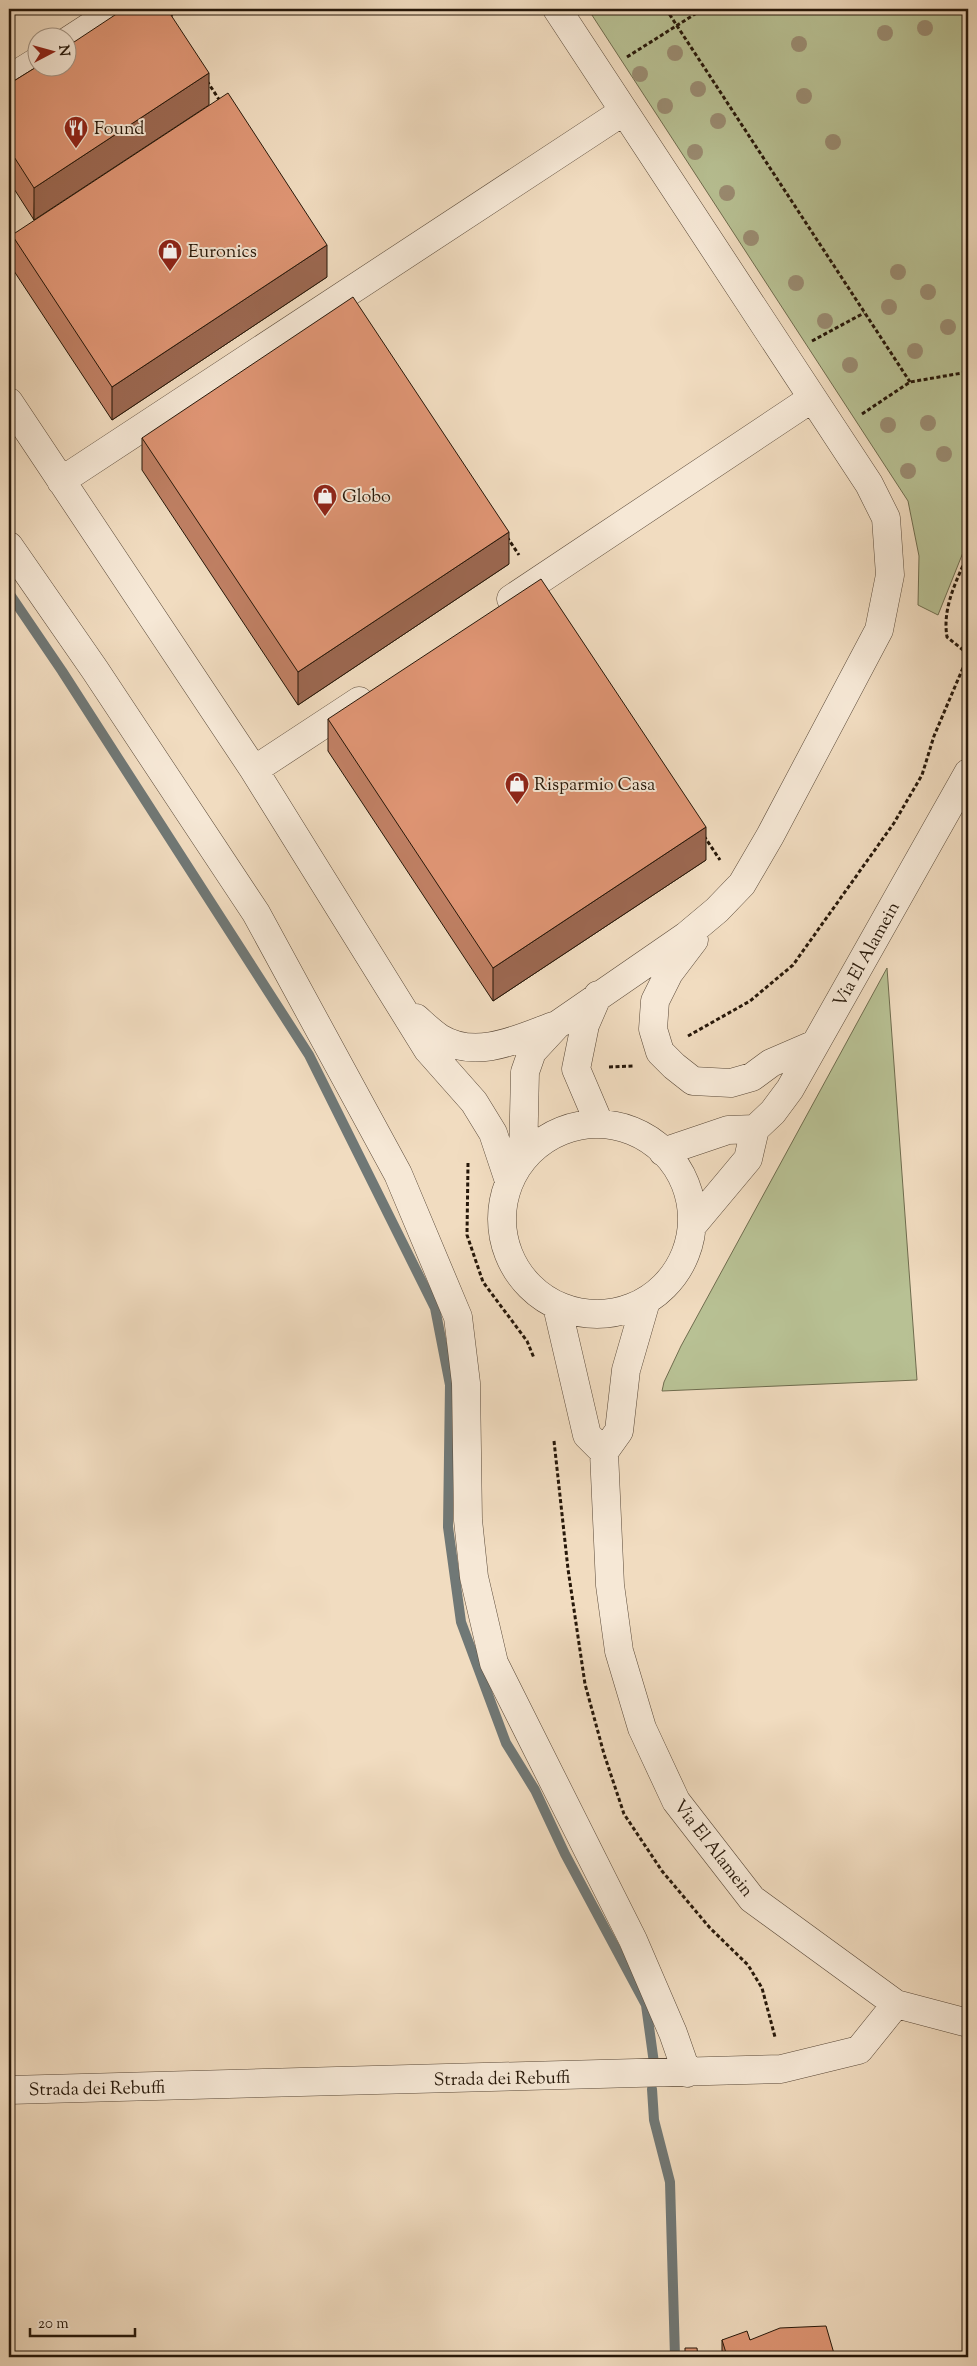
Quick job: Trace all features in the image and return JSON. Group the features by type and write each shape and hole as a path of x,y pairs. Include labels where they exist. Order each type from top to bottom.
{"street":[{"path":"78,34 117,9"},
{"path":"516,1170 548,1137 569,1128 599,1124 636,1132 656,1144 672,1161 684,1181 691,1203 692,1226 688,1248 678,1270 664,1288 646,1302 625,1311 602,1315 579,1314 557,1306 532,1289 521,1278 509,1258 503,1236 502,1213 516,1170 525,1072 532,1052 557,1025 686,936 717,910 742,884 770,836 879,630 890,575 886,518 869,484 811,399 557,9"},
{"path":"9,79 28,67"},
{"path":"61,481 624,111"},
{"path":"488,614 811,399"},
{"path":"9,402 254,770 428,1050 474,1102 516,1170"},
{"path":"9,546 96,670 256,913 398,1174 458,1318 466,1383 468,1520 474,1577 494,1663 633,1940 673,2033 687,2073"},
{"path":"254,770 383,684"},
{"name":"Via El Alamein","path":"755,1129 773,1112 790,1089 968,773"},
{"path":"717,910 669,973 654,1002 653,1029 660,1052 693,1081 732,1083 752,1077 771,1063 815,1044"},
{"path":"598,995 585,1025 576,1069 599,1124"},
{"path":"399,1001 415,1018 441,1039 466,1047 495,1047 557,1025"},
{"path":"663,1152 728,1130 755,1129 748,1159 692,1226"},
{"path":"557,1306 587,1435 604,1452 619,1431 626,1370 646,1302"},
{"name":"Via El Alamein","path":"604,1452 610,1584 619,1651 642,1728 676,1801 752,1899 896,2004"},
{"path":"896,2004 968,2023"},
{"name":"Strada dei Rebuffi","path":"9,2090 781,2069 859,2050 896,2004"}],"path":[{"path":"163,14 166,18 180,9"},
{"path":"666,9 910,382"},
{"path":"624,60 703,9"},
{"path":"204,76 225,109"},
{"path":"810,342 864,312"},
{"path":"858,417 910,382 968,372"},
{"path":"503,530 522,559"},
{"path":"968,554 948,602 945,628 947,637 968,654"},
{"path":"700,829 722,862"}],"green space":[{"path":"588,9 968,9 968,540 938,615 918,605 919,556 908,501"},
{"path":"887,968 917,1380 662,1391 664,1382 681,1346"}],"building":[{"name":"Found","path":"124,9 167,9 209,73 34,188 9,149 9,84 28,72 28,78 78,78 78,39"},
{"name":"Euronics","path":"228,93 327,245 112,387 12,235"},
{"name":"Globo","path":"353,297 509,532 298,672 142,438"},
{"name":"Risparmio Casa","path":"541,579 706,827 493,968 328,719"},
{"path":"826,2326 835,2357 723,2357 727,2356 722,2340 747,2331 750,2340 780,2328"},
{"path":"685,2348 697,2348 698,2357 685,2357"}],"waterway":[{"path":"9,593 62,671 309,1055 435,1308 450,1385 448,1527 461,1622 506,1743 535,1790 565,1854 646,2005 654,2063"},
{"path":"652,2089 654,2120 670,2182 675,2357"}],"place":[{"name":"Found","path":"76,149"},
{"name":"Euronics","path":"170,272"},
{"name":"Globo","path":"325,517"},
{"name":"Risparmio Casa","path":"517,805"}]}
